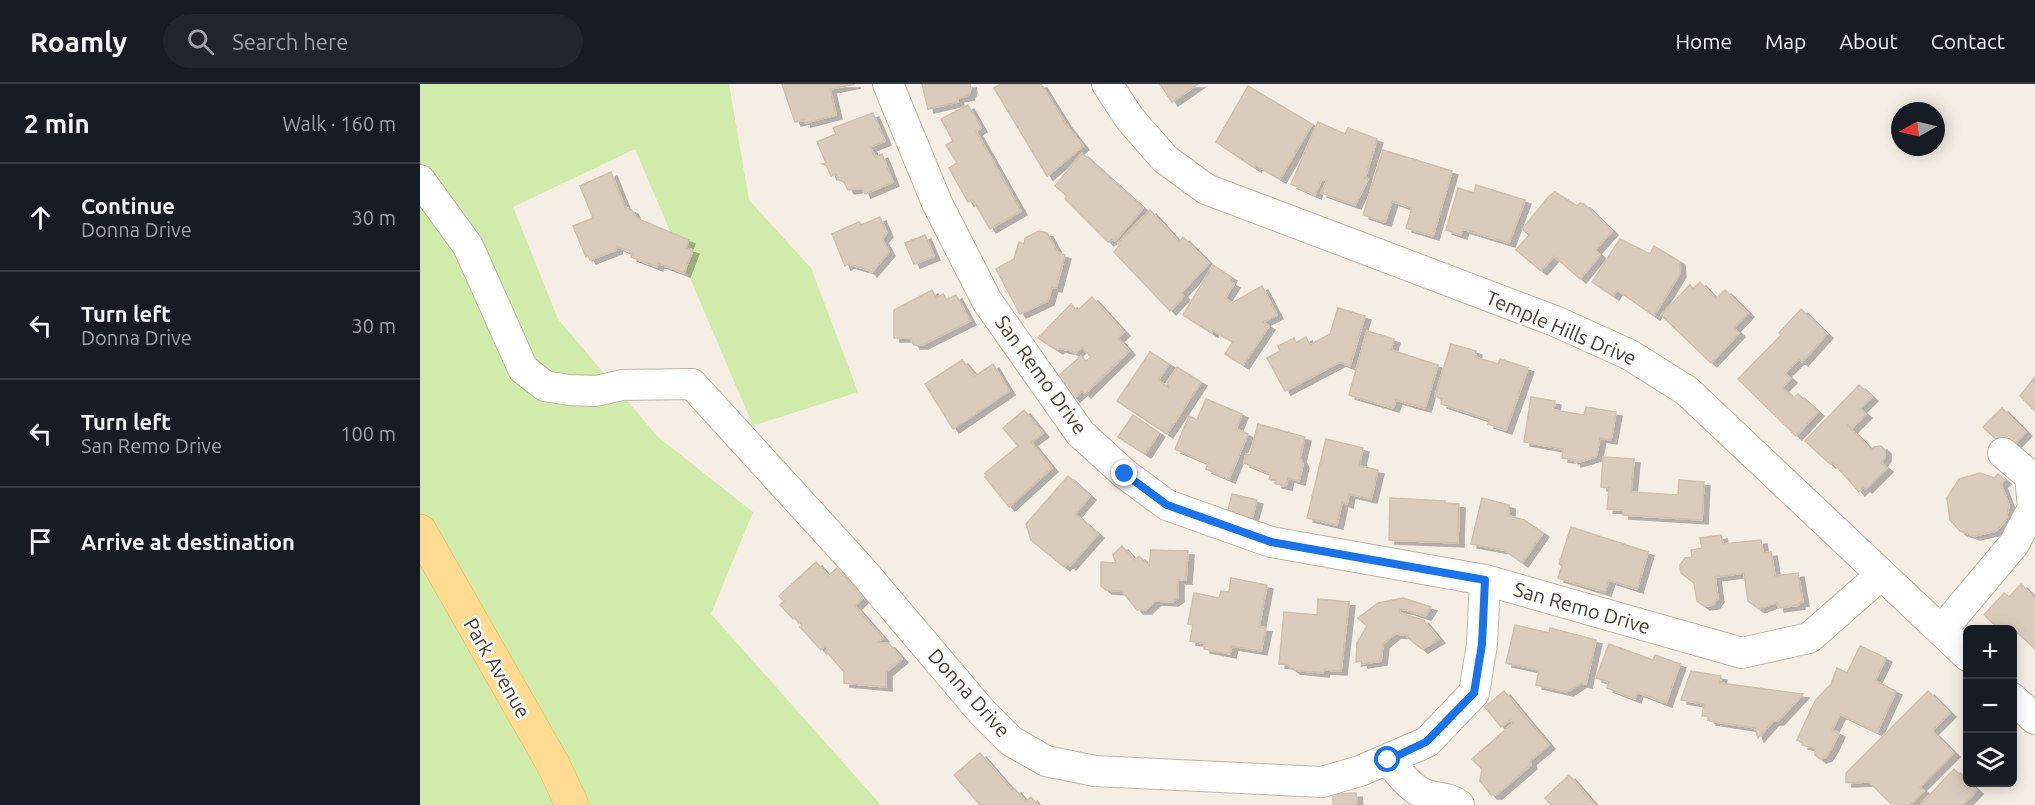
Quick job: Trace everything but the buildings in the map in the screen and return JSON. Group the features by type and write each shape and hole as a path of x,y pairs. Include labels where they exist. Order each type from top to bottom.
{"main road":[{"name":"Park Avenue","path":"420,531 554,766 572,805"}],"street":[{"name":"San Remo Drive","path":"888,84 937,203 987,301 1080,433 1125,474 1167,505 1271,542 1485,580 1742,653 1809,638 1881,575"},
{"name":"Temple Hills Drive","path":"1107,84 1130,119 1165,159 1206,189 1555,321 1630,355 1687,391 1963,651"},
{"name":"Donna Drive","path":"420,180 468,246 523,369 545,386 569,390 596,391 622,385 692,384 860,568 982,712 1011,741 1046,761 1095,771 1322,782 1388,760 1426,742 1474,693 1482,644 1485,580"},
{"path":"1941,631 2014,544 2033,508 2030,476 2003,453"},
{"path":"2017,702 2035,719"},
{"path":"1388,760 1411,785 1427,795 1446,797 1459,805"}],"green space":[{"path":"420,84 729,84 749,200 811,268 858,392 753,426 635,149 513,207 558,319 658,437 753,512 711,614 881,805 420,805"}],"route":[{"path":"1125,474 1167,505 1271,542 1485,580 1482,644 1474,693 1426,742 1388,760"}]}
